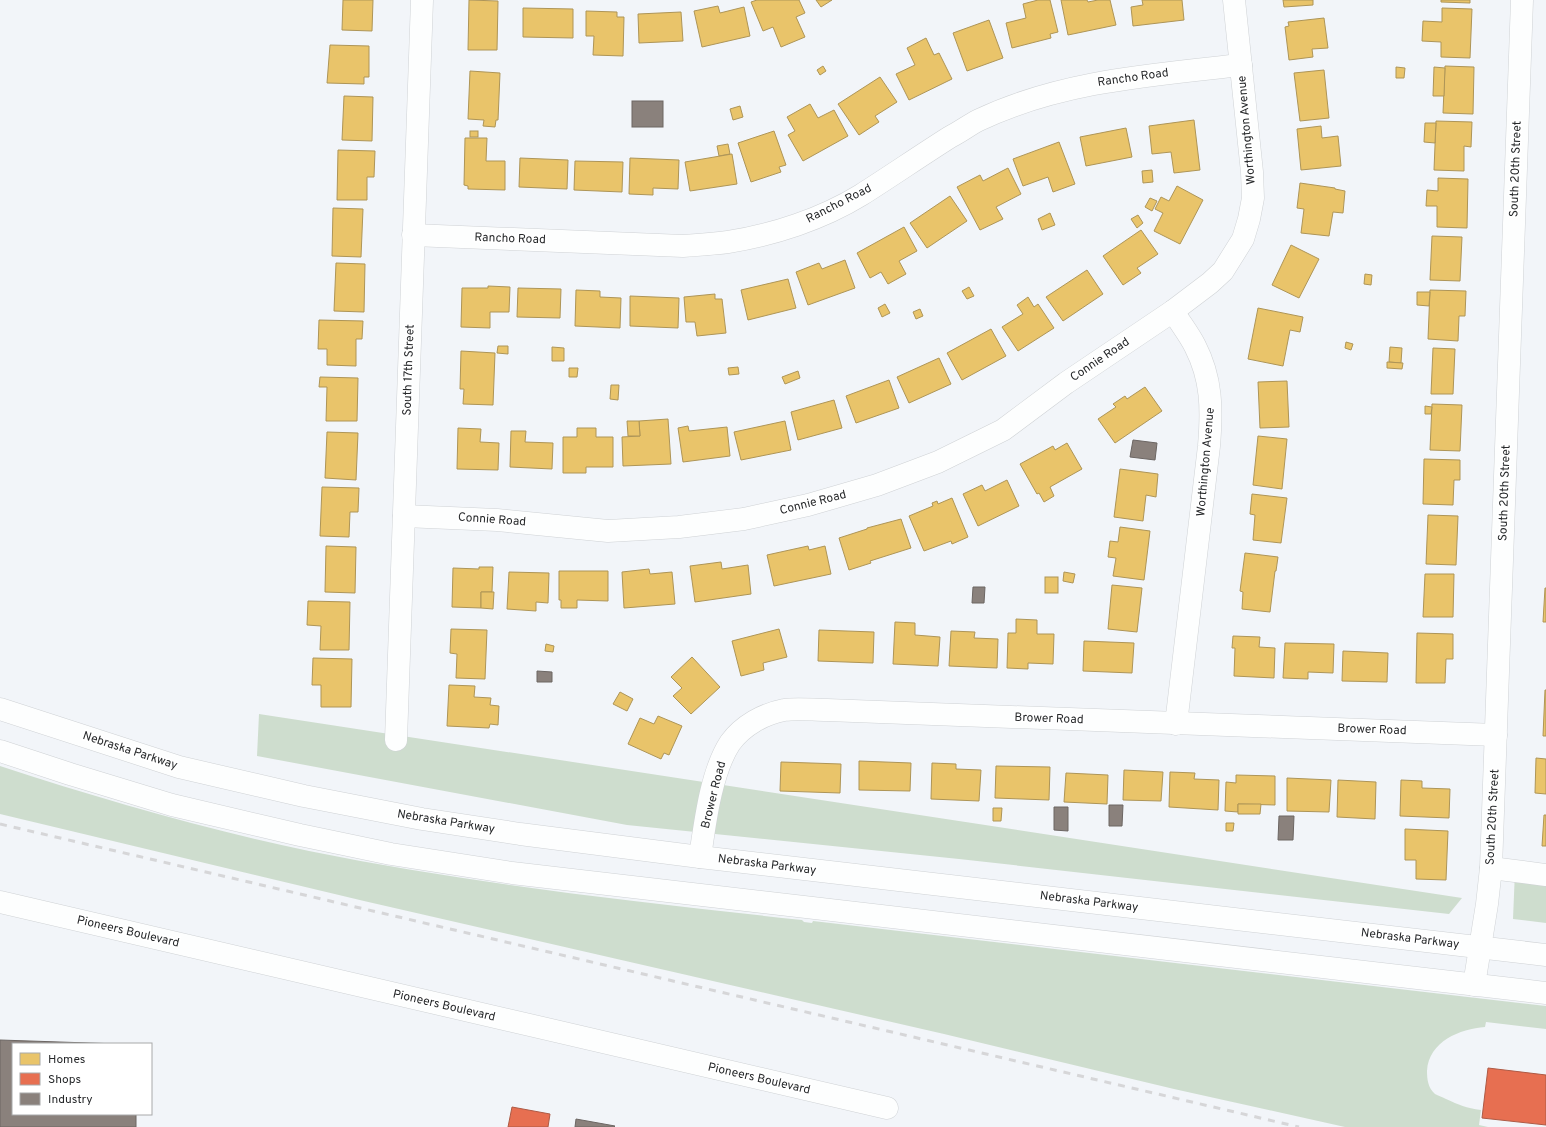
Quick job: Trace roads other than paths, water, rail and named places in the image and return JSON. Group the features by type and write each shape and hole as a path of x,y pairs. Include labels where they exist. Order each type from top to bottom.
{"street":[{"name":"South 17th Street","path":"396,740 422,0"},
{"name":"Worthington Avenue","path":"1176,724 1209,446 1211,401 1209,382 1203,363 1195,345 1173,311 1210,283 1223,271 1243,239 1249,219 1253,198 1252,172 1234,0"},
{"name":"South 20th Street","path":"1474,985 1491,868 1522,0"},
{"name":"Rancho Road","path":"413,235 683,246 727,242 749,238 771,233 814,218 860,196 971,125 1002,110 1055,92 1081,86 1135,77 1241,65"},
{"name":"Connie Road","path":"404,516 497,520 608,531 694,525 744,519 808,505 877,485 938,462 1003,430 1066,383 1173,311"},
{"name":"Nebraska Parkway","path":"0,709 179,767 304,796 429,820 533,836 700,857 1546,955"},
{"name":"Brower Road","path":"700,857 713,788 722,758 740,732 754,722 785,710 827,710 1496,735"},
{"path":"0,751 172,805 307,837 391,854 490,870 1546,994"},
{"path":"1491,868 1546,875"},
{"name":"Pioneers Boulevard","path":"0,902 887,1108"}],"railway":[{"path":"0,824 1299,1127"}]}
